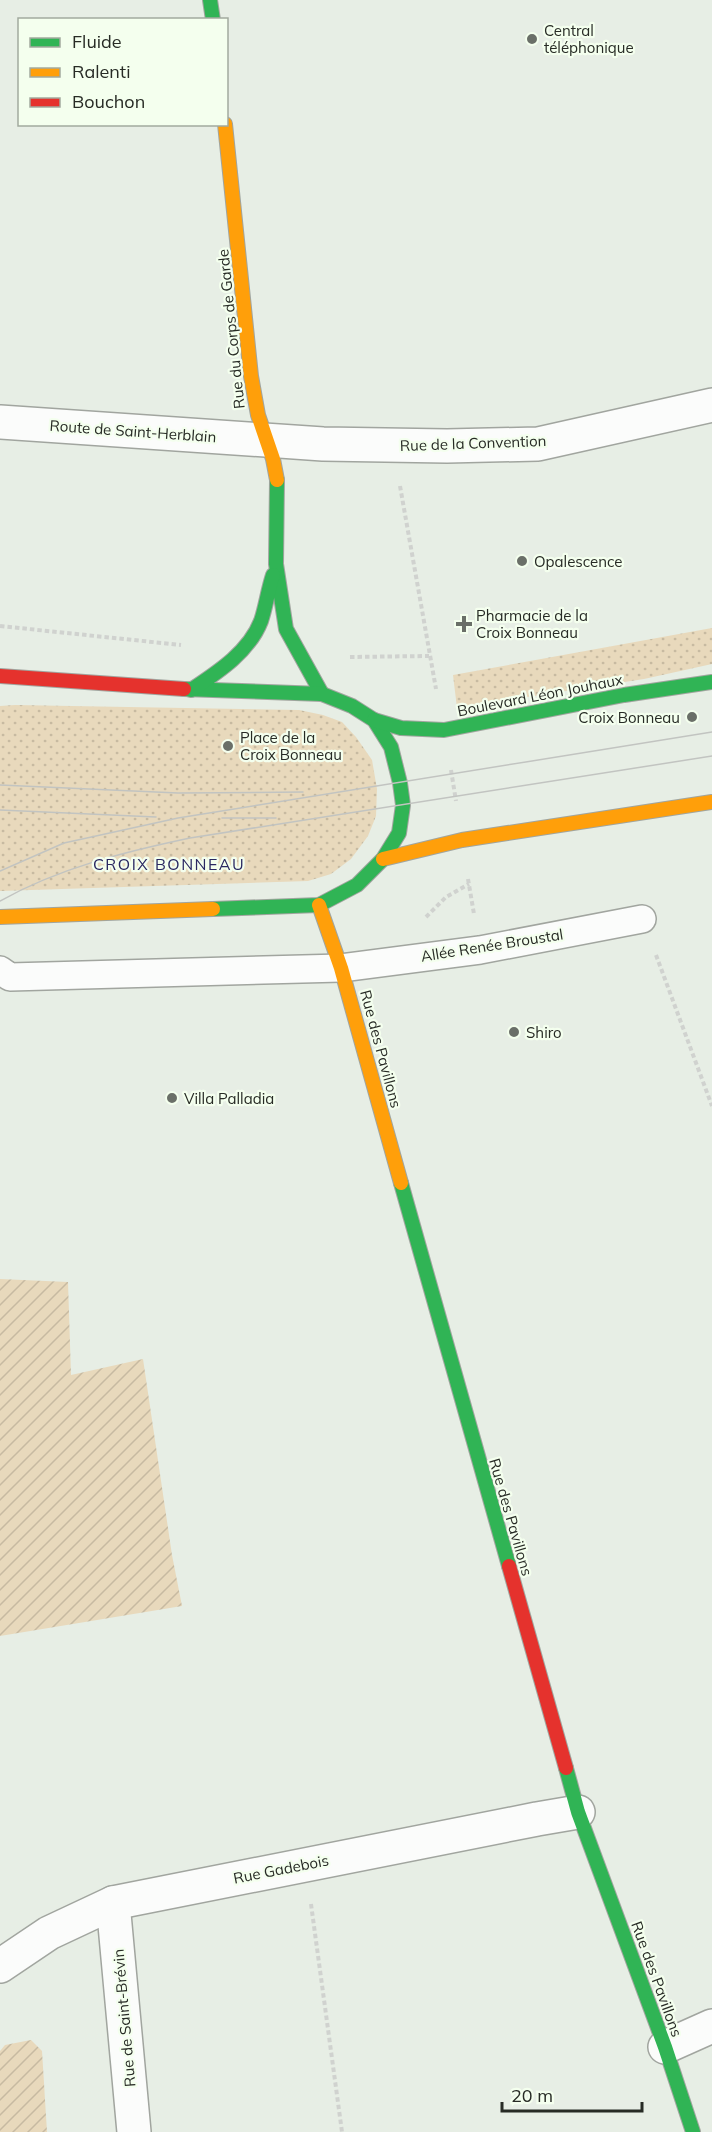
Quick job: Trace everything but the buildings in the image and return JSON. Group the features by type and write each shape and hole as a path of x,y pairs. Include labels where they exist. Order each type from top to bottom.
{"street":[{"path":"210,0 213,18"},
{"name":"Rue du Corps de Garde","path":"225,126 251,376 258,415 273,459 277,480 276,564 286,629 322,694"},
{"name":"Rue de la Convention","path":"267,441 392,446 538,444 712,405"},
{"name":"Route de Saint-Herblain","path":"0,422 267,441"},
{"name":"Rue du Corps de Garde","path":"191,690 220,671 240,651 259,625 276,564"},
{"path":"0,676 191,690 322,694 352,706 374,720 391,747 403,805 399,833 383,859 357,885 319,905 2,918"},
{"name":"Boulevard Léon Jouhaux","path":"374,720 401,728 444,730 624,695 712,682"},
{"path":"383,859 462,840 712,802"},
{"name":"Rue des Pavillons","path":"319,905 341,968 578,1812 665,2047 693,2132"},
{"name":"Rue Gadebois","path":"0,1966 49,1933 113,1903 578,1812"},
{"name":"Rue de Saint-Brévin","path":"113,1903 134,2132"},
{"path":"665,2047 712,2026"}],"lane":[{"name":"Allée Renée Broustal","path":"0,970 10,977 341,968 480,950 642,919"}],"path":[{"path":"399,960 397,947 446,897 474,881"},
{"path":"642,919 712,1106"},
{"path":"305,1864 342,2132"}],"shaded area":[{"path":"712,628 712,664 644,679 457,708 453,675"},
{"path":"0,706 299,710 323,715 342,722 372,760 377,789 376,816 368,836 351,859 331,874 308,881 0,891"},
{"path":"0,1279 68,1282 71,1375 143,1359 172,1555 182,1606 0,1636"},
{"path":"31,2040 42,2051 47,2132 0,2132 0,2051 5,2045"}],"tram line":[{"path":"0,871 64,843 178,818 712,732"},
{"path":"0,901 45,879 92,862 190,838 712,756"},
{"path":"0,785 178,793 303,792"},
{"path":"0,810 156,817"},
{"path":"222,818 276,818"}],"traffic: fast":[{"path":"210,0 213,18"},
{"path":"277,480 276,564 286,629 322,694"},
{"path":"191,690 232,660 249,642 261,621 273,575"},
{"path":"374,720 401,728 444,730 624,695 712,682"},
{"path":"184,689 322,694 352,706 374,720 391,747 403,805 399,833 383,859 357,885 319,905 213,909"},
{"path":"401,1183 509,1566"},
{"path":"566,1768 578,1812 665,2047 693,2132"}],"traffic: slow":[{"path":"225,126 251,376 258,415 273,459 277,480"},
{"path":"383,859 462,840 712,802"},
{"path":"319,905 341,968 401,1183"},
{"path":"0,917 213,909"}],"traffic: jam":[{"path":"0,676 184,689"},
{"path":"509,1566 566,1768"}],"place":[{"name":"Central téléphonique","path":"532,39"},
{"name":"Opalescence","path":"522,561"},
{"name":"Pharmacie de la Croix Bonneau","path":"464,624"},
{"name":"Croix Bonneau","path":"692,717"},
{"name":"Place de la Croix Bonneau","path":"228,746"},
{"name":"Shiro","path":"514,1032"},
{"name":"Villa Palladia","path":"172,1098"}],"district":[{"name":"CROIX BONNEAU","path":"169,864"}]}
